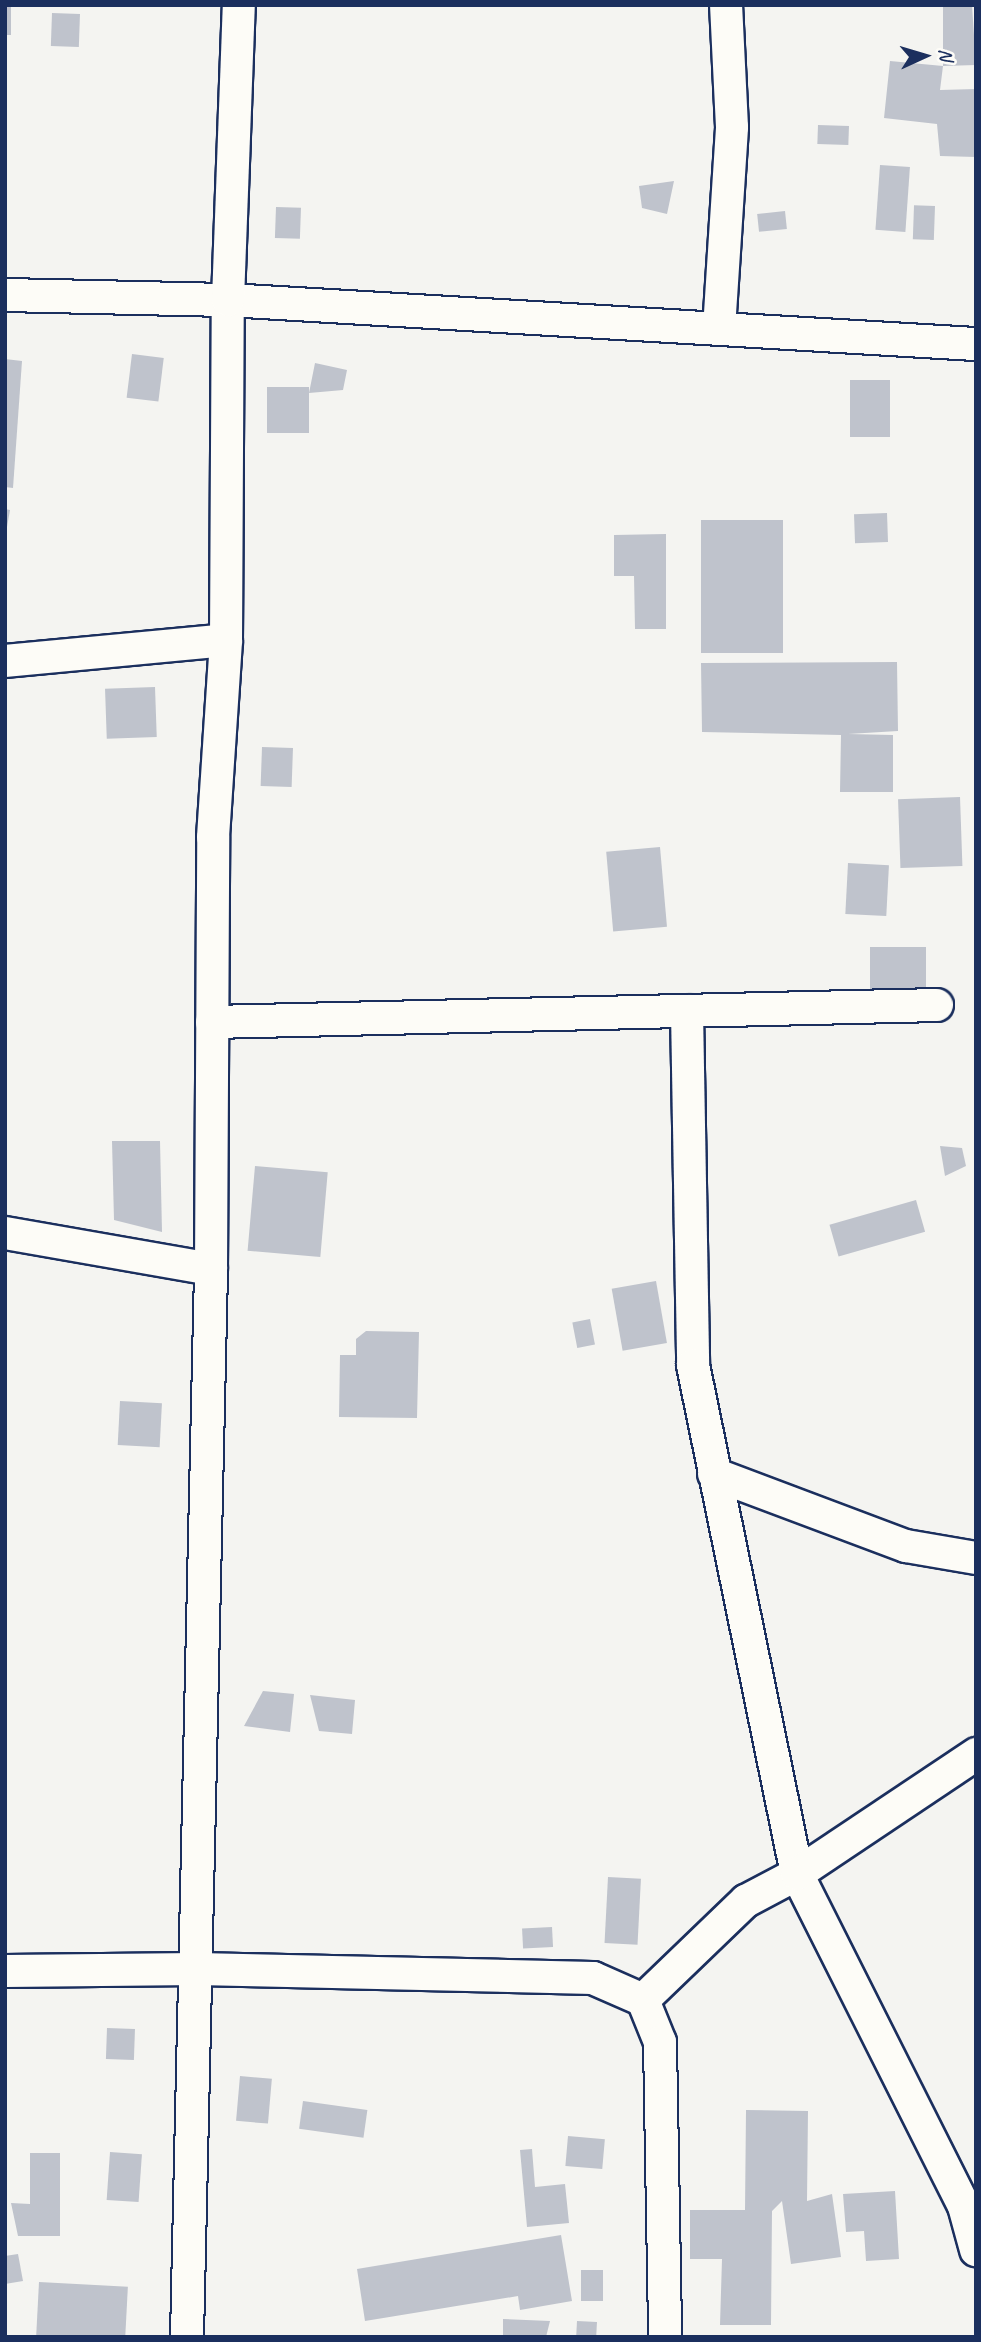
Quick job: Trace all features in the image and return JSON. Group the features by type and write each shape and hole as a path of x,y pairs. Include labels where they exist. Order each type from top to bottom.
{"street":[{"path":"187,2337 189,2089 198,1969 211,1269 213,836 226,640 228,300 239,5"},
{"path":"719,329 732,127 726,5"},
{"path":"5,295 228,300 976,344"},
{"path":"5,661 226,640"},
{"path":"212,1022 937,1005"},
{"path":"687,1011 693,1365 797,1874 964,2206 976,2250"},
{"path":"5,1233 211,1269"},
{"path":"714,1474 906,1546 976,1558"},
{"path":"643,2000 746,1901 797,1874 976,1754"},
{"path":"5,1971 198,1969 593,1978 643,2000 660,2042 665,2337"}],"building":[{"path":"5,5 11,5 11,35 5,35"},
{"path":"943,5 972,5 976,65 943,66"},
{"path":"52,13 80,14 79,47 51,46"},
{"path":"890,61 943,66 940,90 976,89 976,157 940,156 937,124 884,118"},
{"path":"818,125 849,126 848,145 817,144"},
{"path":"880,165 910,167 905,232 875,230"},
{"path":"674,181 667,214 642,208 639,186"},
{"path":"914,205 935,206 934,240 913,239"},
{"path":"276,207 301,208 300,239 275,238"},
{"path":"785,211 787,229 759,232 757,214"},
{"path":"132,354 164,358 158,402 127,398"},
{"path":"5,359 22,361 13,488 5,487"},
{"path":"315,363 347,370 343,390 309,393"},
{"path":"850,380 890,380 890,437 850,437"},
{"path":"267,387 309,387 309,433 267,433"},
{"path":"5,509 10,510 7,527 5,527"},
{"path":"887,513 888,542 855,543 854,514"},
{"path":"701,520 783,520 783,653 701,653"},
{"path":"666,534 666,629 635,629 634,576 614,576 614,535"},
{"path":"897,662 898,731 848,734 893,735 893,792 840,792 841,735 702,732 701,663"},
{"path":"155,687 157,737 107,739 105,689"},
{"path":"262,747 293,748 292,787 261,786"},
{"path":"960,797 962,866 900,868 898,799"},
{"path":"660,847 667,927 613,931 606,852"},
{"path":"848,863 889,865 886,916 845,914"},
{"path":"870,947 926,947 926,994 870,994"},
{"path":"112,1141 160,1141 162,1232 114,1220"},
{"path":"940,1146 962,1148 966,1166 945,1176"},
{"path":"255,1166 328,1172 320,1257 248,1251"},
{"path":"916,1200 925,1232 839,1257 829,1225"},
{"path":"656,1281 667,1343 623,1351 612,1289"},
{"path":"590,1319 595,1345 577,1348 572,1322"},
{"path":"366,1331 419,1332 417,1418 339,1417 340,1355 356,1355 356,1339"},
{"path":"120,1401 162,1403 160,1447 118,1445"},
{"path":"263,1691 294,1694 290,1732 244,1726"},
{"path":"310,1695 355,1700 352,1734 319,1731"},
{"path":"608,1877 641,1879 638,1945 605,1943"},
{"path":"552,1927 553,1947 523,1949 522,1929"},
{"path":"107,2028 135,2029 134,2060 106,2059"},
{"path":"240,2076 272,2079 268,2124 236,2121"},
{"path":"303,2101 367,2110 363,2138 299,2129"},
{"path":"746,2110 808,2111 807,2201 832,2194 841,2257 791,2264 782,2201 772,2211 771,2325 720,2325 722,2259 690,2259 690,2210 745,2210"},
{"path":"568,2136 605,2139 602,2169 565,2166"},
{"path":"532,2149 535,2187 565,2184 569,2223 527,2227 520,2150"},
{"path":"110,2152 142,2154 139,2202 107,2200"},
{"path":"30,2153 60,2153 60,2236 18,2236 11,2203 30,2204"},
{"path":"895,2191 899,2259 866,2261 864,2231 846,2232 843,2194"},
{"path":"561,2235 572,2301 520,2310 518,2296 365,2321 357,2269"},
{"path":"18,2254 23,2281 5,2284 5,2256"},
{"path":"581,2270 603,2270 603,2301 581,2301"},
{"path":"39,2282 128,2287 125,2337 36,2337"},
{"path":"503,2319 550,2321 546,2337 503,2337"},
{"path":"577,2321 597,2322 596,2337 576,2337"}]}
